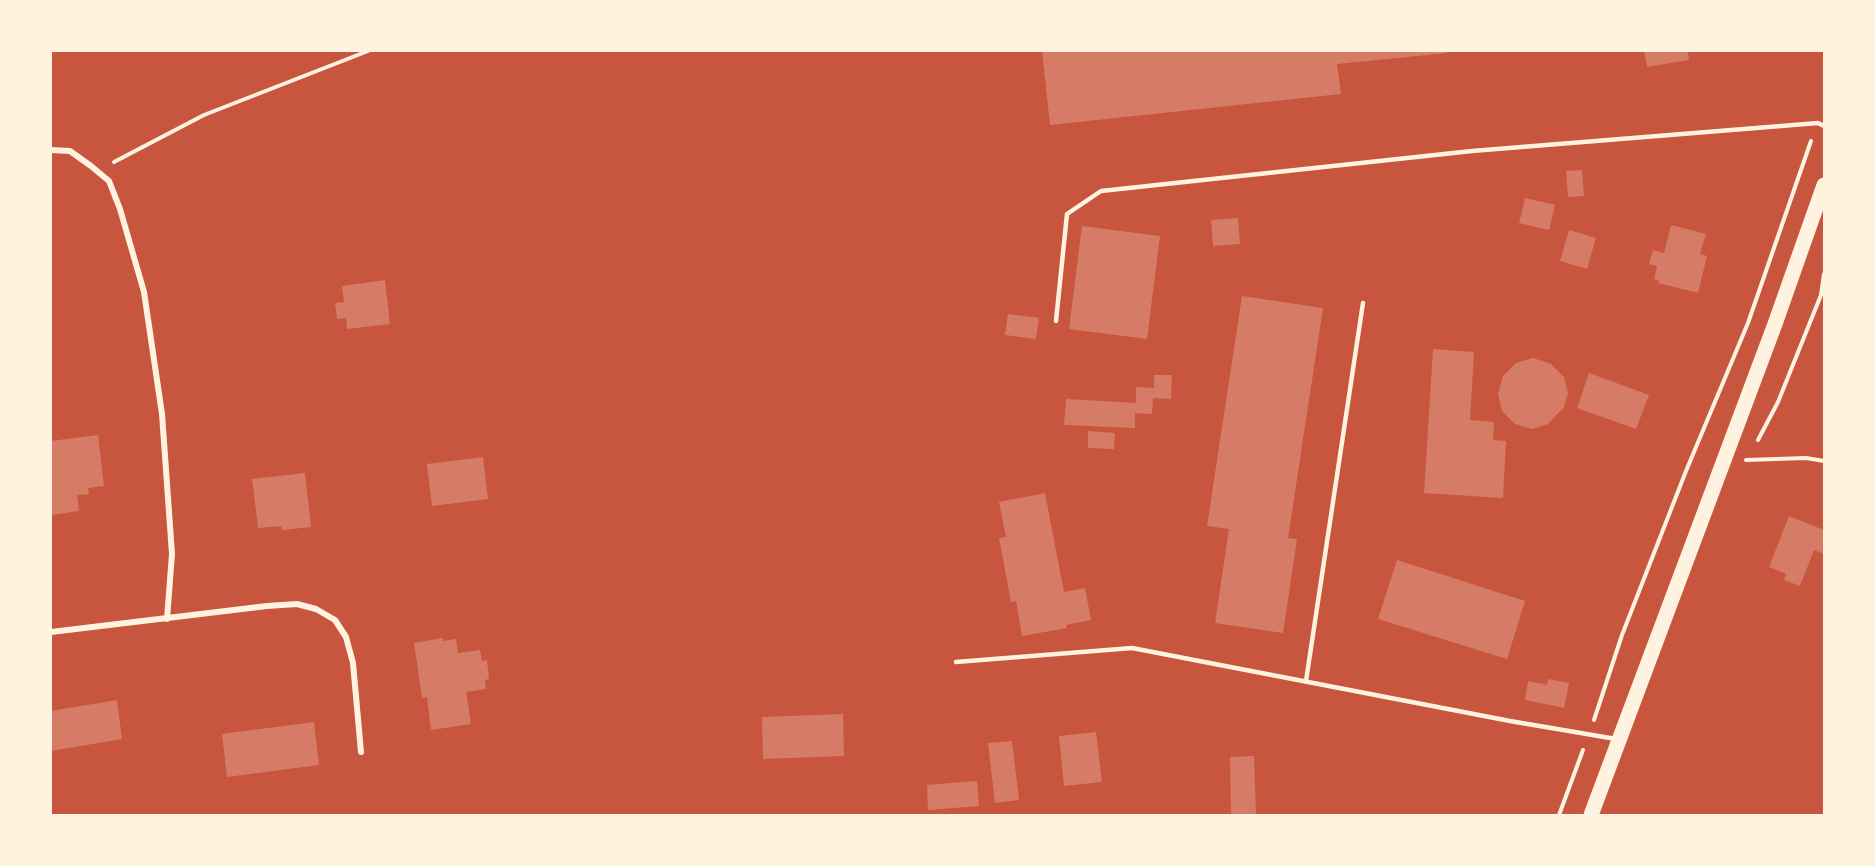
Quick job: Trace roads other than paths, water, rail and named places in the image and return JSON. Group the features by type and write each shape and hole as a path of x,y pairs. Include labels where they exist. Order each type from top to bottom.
{"main road":[{"path":"1590,815 1824,185"}],"street":[{"path":"51,150 70,151 109,181 120,209 144,292 162,414 172,554 167,618"},
{"path":"51,632 297,604 316,609 335,620 346,638 353,663 361,752"}],"lane":[{"path":"1056,321 1066,214 1101,190 1472,151 1818,123 1824,126"},
{"path":"1306,681 1363,303"},
{"path":"956,662 1132,648 1619,740"}]}
